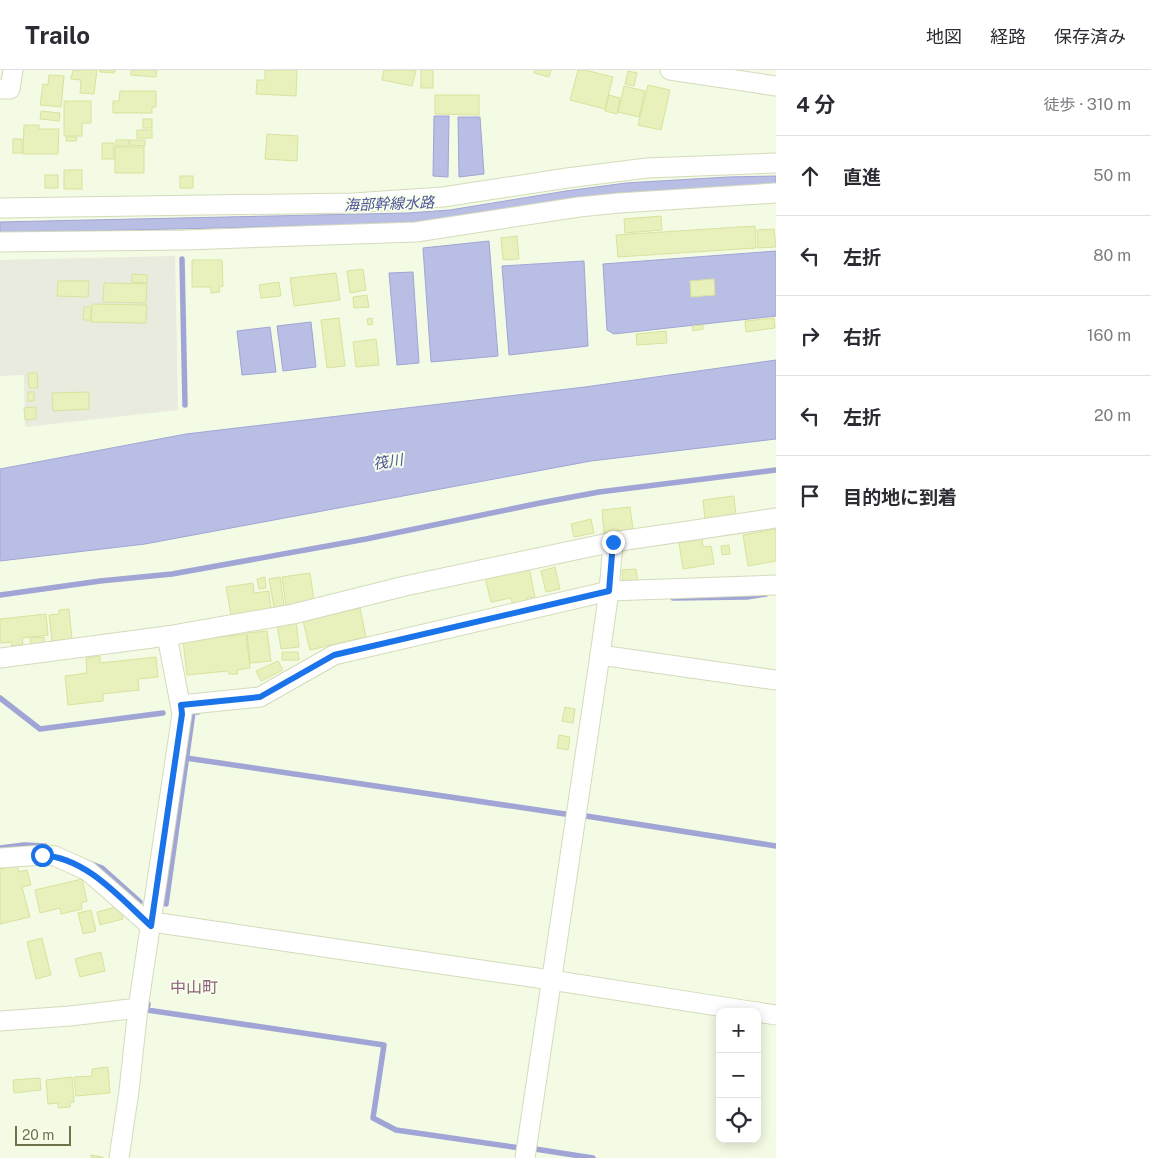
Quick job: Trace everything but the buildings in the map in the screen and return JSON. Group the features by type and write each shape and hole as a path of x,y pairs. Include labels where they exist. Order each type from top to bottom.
{"street":[{"path":"0,90 10,89 13,70"},
{"path":"670,70 776,86"},
{"path":"0,242 185,240 353,219 443,197 567,178 647,168 776,164"},
{"path":"0,208 353,219 416,232 609,204 776,193"},
{"path":"0,658 167,636 293,614 405,586 613,542 776,518"},
{"path":"525,1158 600,655 609,591 613,542"},
{"path":"181,705 260,697 334,655 609,591 776,586"},
{"path":"119,1158 129,1091 138,1008 182,714 167,636"},
{"path":"600,655 776,680"},
{"path":"0,858 55,856 88,870 151,924 551,980 730,1008"},
{"path":"0,1021 70,1016 138,1008"},
{"path":"761,1013 776,1015"}],"shaded area":[{"path":"175,256 178,410 25,427 24,375 0,376 0,260"}],"water":[{"path":"434,116 449,116 448,177 433,176"},
{"path":"458,117 480,117 484,174 459,177"},
{"path":"776,176 776,186 434,223 0,233 0,222 408,213 450,210 626,183"},
{"path":"489,241 498,356 431,362 423,248"},
{"path":"776,251 776,316 614,334 607,330 603,264"},
{"path":"584,261 588,346 509,355 502,266"},
{"path":"413,272 419,363 397,365 389,273"},
{"path":"311,322 316,367 283,371 277,326"},
{"path":"270,327 276,372 242,375 237,331"},
{"name":"筏川","path":"776,360 776,439 591,461 145,544 0,561 0,469 186,434 585,387"}],"waterway":[{"path":"182,259 185,405"},
{"path":"0,595 100,581 172,574 366,539 599,492 776,470"},
{"path":"673,598 747,597 766,594"},
{"path":"0,698 40,729 163,713"},
{"path":"166,904 193,712 198,712"},
{"path":"186,758 565,814"},
{"path":"586,816 776,846"},
{"path":"0,848 24,845 45,846"},
{"path":"89,863 102,868 140,902"},
{"path":"148,1004 147,1010 384,1045 373,1118 396,1130 520,1148"},
{"path":"535,1149 593,1158"}],"district":[{"name":"中山町","path":"194,987"}],"route":[{"path":"42,855 55,856 88,870 151,926 182,714 181,705 260,697 334,655 609,591 613,542"}],"water label":[{"name":"海部幹線水路","path":"389,204"}]}
